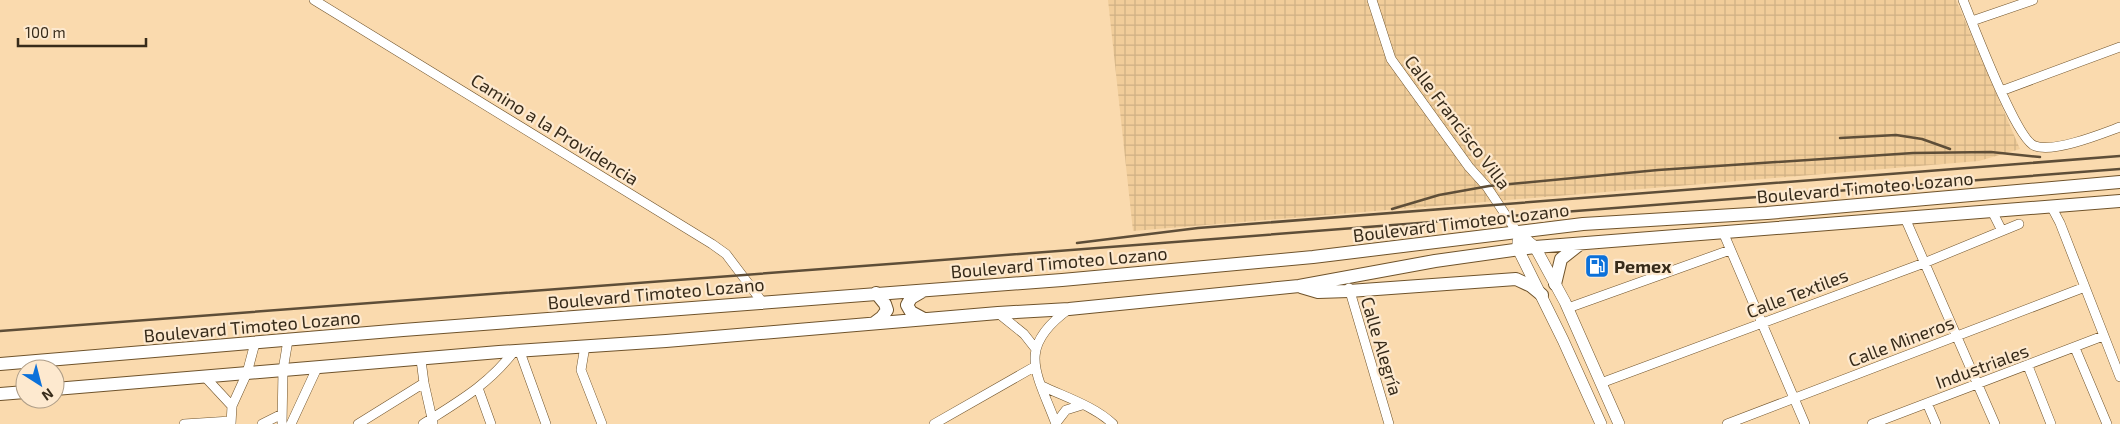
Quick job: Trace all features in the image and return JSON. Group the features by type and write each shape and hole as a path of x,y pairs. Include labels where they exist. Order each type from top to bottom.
{"main road":[{"name":"Boulevard Timoteo Lozano","path":"0,364 876,293 1062,280 1313,257 1583,224 1758,214 2120,182"},
{"name":"Boulevard Timoteo Lozano","path":"65,388 998,313 1070,309 1299,286 1435,261 1535,247 2120,201"},
{"path":"1517,232 1535,247 1568,308 1619,424"},
{"path":"1517,232 1518,249 1542,295 1601,424"},
{"path":"1555,284 1561,259 1580,243"},
{"path":"1299,286 1318,292 1349,291 1516,279 1542,295"},
{"path":"924,319 912,312 907,305 910,298 925,290"},
{"path":"874,323 887,310 876,293"},
{"path":"0,394 15,393"}],"street":[{"name":"Camino a la Providencia","path":"314,0 712,244 726,254 763,302"},
{"name":"Calle Francisco Villa","path":"1372,0 1391,59 1469,167 1487,187 1517,232"},
{"path":"1963,0 2001,91 2020,131 2028,142 2034,146 2042,147 2071,144 2120,127"},
{"path":"1972,21 2033,0"},
{"path":"2001,91 2120,47"},
{"path":"2051,206 2120,377"},
{"path":"1992,210 2002,230"},
{"path":"1905,218 1995,424"},
{"name":"Calle Textiles","path":"1601,384 1924,263 2019,224"},
{"path":"1723,232 1805,424"},
{"path":"1568,308 1730,250"},
{"name":"Calle Alegría","path":"1348,277 1349,291 1389,424"},
{"name":"Calle Mineros","path":"1727,424 2085,288"},
{"path":"1056,424 1034,367 1035,348 1050,326 1070,309"},
{"path":"998,313 1024,334 1035,348"},
{"name":"Industriales","path":"1876,423 2103,336"},
{"path":"282,424 283,370 288,340"},
{"path":"184,424 232,423 232,406 247,374 254,343"},
{"path":"585,346 581,370 602,424"},
{"path":"2075,348 2108,424"},
{"path":"423,424 433,421 478,388 497,373 517,351 546,424"},
{"path":"421,360 433,421"},
{"path":"2028,366 2051,424"},
{"path":"934,424 1034,367"},
{"path":"291,424 318,368"},
{"path":"206,378 232,406"},
{"path":"358,424 424,383"},
{"path":"1042,386 1082,404 1106,417 1113,424"},
{"path":"478,388 491,424"},
{"path":"1927,403 1936,424"},
{"path":"1056,424 1066,410 1082,404"},
{"path":"262,424 282,414"}],"shaded area":[{"path":"1108,0 1956,0 2020,149 1979,161 1133,231"}],"railway":[{"path":"1840,138 1896,135 1922,139 1950,149"},
{"path":"1392,209 1439,195 1489,186 1658,170 1913,153 1991,152 2040,157"},
{"path":"1077,243 1198,228 2120,156"},
{"path":"0,331 2120,169"}],"place":[{"name":"Pemex","path":"1597,266"}]}
